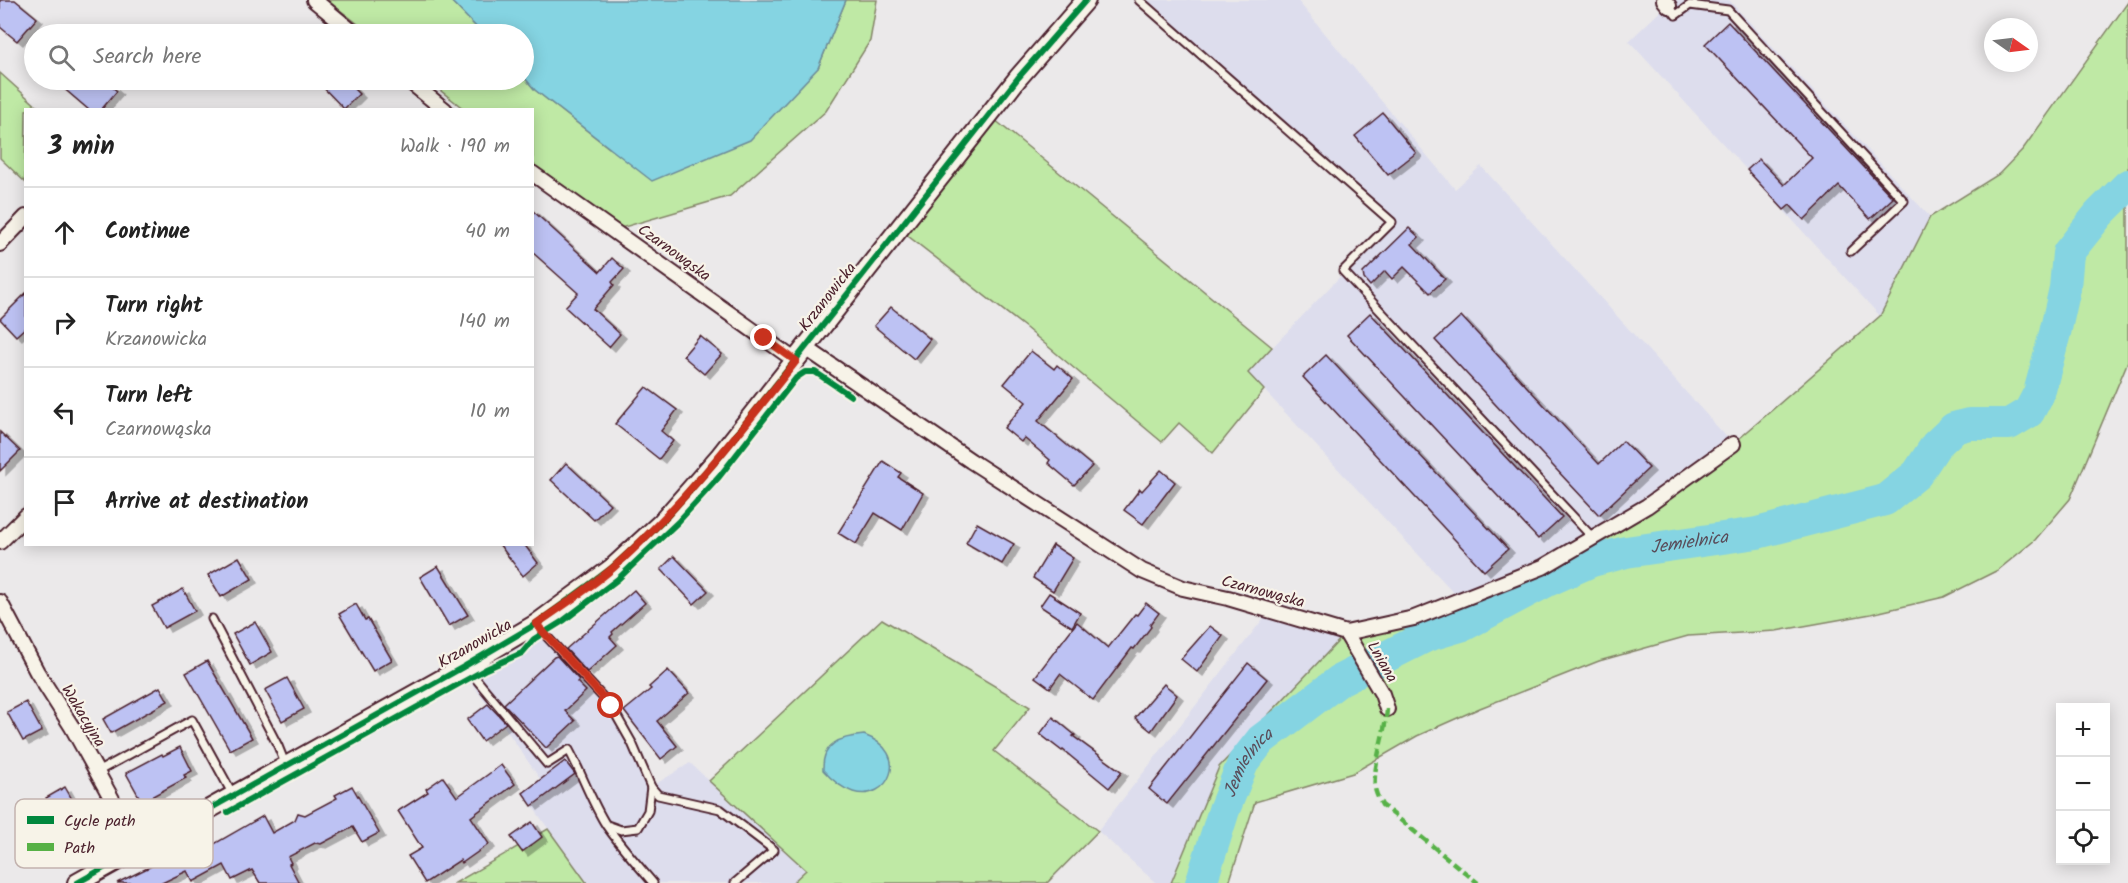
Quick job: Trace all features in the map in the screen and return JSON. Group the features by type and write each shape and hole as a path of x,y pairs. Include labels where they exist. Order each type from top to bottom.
{"street":[{"path":"314,0 343,24"},
{"name":"Krzanowicka","path":"213,806 536,624 612,568 662,522 719,458 1018,78 1086,0"},
{"path":"420,90 443,108"},
{"name":"Czarnowąska","path":"534,175 801,354 1142,571 1183,588 1239,601 1346,633 1414,618 1543,567 1647,506 1733,444"},
{"path":"0,244 24,219"},
{"path":"0,542 24,518"},
{"name":"Wakacyjna","path":"0,602 37,672 72,727 112,799"},
{"name":"Lniana","path":"1346,633 1382,694 1387,709"},
{"name":"Krzanowicka","path":"76,883 103,868"}],"lane":[{"path":"1139,0 1392,222 1343,271 1593,538"},
{"path":"1666,3 1676,15 1689,5 1728,10 1904,201 1851,251"},
{"path":"212,620 278,746 286,766"},
{"path":"536,624 611,706 632,743 651,787 658,795 720,808 774,850 735,883"},
{"path":"465,666 547,764 569,750 607,825 653,883"},
{"path":"97,772 192,720 233,795"},
{"path":"607,825 621,831 638,828 648,811 651,787"}],"shaded area":[{"path":"1139,0 1297,0 1455,189 1481,166 1733,444 1543,567 1460,599 1248,373 1392,222"},
{"path":"1672,0 1729,0 1930,217 1880,316 1629,41"},
{"path":"1270,610 1346,633 1219,767 1171,883 1156,883 1098,831"},
{"path":"536,624 611,706 651,787 690,763 806,870 792,883 587,883 523,793 540,779 460,668"}],"green space":[{"path":"327,0 450,0 473,24 358,24"},
{"path":"846,0 877,0 870,41 826,111 730,196 614,230 534,166 534,108 463,108 440,90 534,89 609,148 818,68"},
{"path":"2128,2 2128,361 2070,499 2035,540 1998,570 1944,597 1871,614 1776,631 1688,636 1599,661 1480,708 1417,736 1353,773 1255,802 1229,883 1171,883 1219,767 1346,633 1414,618 1543,567 1733,444 1880,316 1930,217 1999,174 2023,149"},
{"path":"0,73 39,108 24,108 24,181 0,158"},
{"path":"989,115 1272,347 1248,373 1264,390 1213,453 1179,423 1162,442 1026,328 899,229"},
{"path":"882,619 1030,707 994,751 1098,831 1047,883 792,883 806,870 709,781"},
{"path":"548,829 587,883 455,883"}],"water":[{"path":"450,0 846,0 818,68 750,140 652,181 534,89 534,24 473,24"},
{"path":"864,735 879,743 888,753 891,764 890,774 885,784 876,790 866,793 853,792 833,780 823,770 823,761 834,743"}],"building":[{"path":"0,0 15,0 37,18 32,24 24,24 24,33 17,41 0,27"},
{"path":"1728,22 1893,198 1870,219 1839,186 1804,220 1790,205 1784,210 1747,170 1759,159 1784,185 1812,158 1705,44"},
{"path":"66,90 117,91 103,108 87,108"},
{"path":"326,90 355,90 359,94 343,108"},
{"path":"1383,113 1416,153 1388,175 1355,136"},
{"path":"534,212 600,272 612,258 624,269 612,282 614,285 593,309 620,334 609,347 565,307 578,293 534,254"},
{"path":"1409,228 1419,237 1412,244 1445,279 1430,293 1404,267 1392,279 1385,271 1370,286 1364,279 1363,273"},
{"path":"24,295 24,329 16,336 0,319"},
{"path":"891,307 930,339 914,359 874,326"},
{"path":"1370,313 1562,517 1538,539 1347,335"},
{"path":"1461,316 1599,464 1623,441 1649,468 1599,515 1435,340"},
{"path":"700,336 722,354 704,374 683,356"},
{"path":"1031,351 1054,369 1057,365 1073,379 1038,421 1092,466 1074,485 1024,438 1021,442 1004,428 1026,402 1004,384"},
{"path":"1326,355 1508,549 1484,571 1303,377"},
{"path":"646,387 677,410 661,431 673,441 659,459 615,424"},
{"path":"0,432 20,451 0,471"},
{"path":"883,461 901,473 898,477 923,493 902,530 875,513 856,544 838,533"},
{"path":"566,463 610,504 594,520 551,480"},
{"path":"1161,470 1175,482 1143,524 1124,510 1140,489 1142,491"},
{"path":"977,523 1014,544 1002,564 966,543"},
{"path":"1053,545 1073,558 1053,591 1033,578"},
{"path":"500,546 525,546 538,563 523,576"},
{"path":"674,556 708,591 694,604 661,569"},
{"path":"239,557 252,579 221,597 208,575"},
{"path":"438,566 468,615 449,626 420,577"},
{"path":"183,589 195,611 164,628 152,606"},
{"path":"634,590 645,603 612,632 610,637 617,645 587,672 566,649"},
{"path":"1049,593 1080,613 1072,627 1040,606"},
{"path":"1146,603 1159,613 1150,625 1151,627 1134,649 1132,648 1093,700 1060,674 1050,688 1035,677 1077,622 1108,648"},
{"path":"356,604 365,620 368,619 392,660 373,671 339,614"},
{"path":"255,622 272,652 250,665 233,634"},
{"path":"1210,626 1223,636 1197,672 1181,659"},
{"path":"557,656 586,691 565,711 575,721 546,748 504,704"},
{"path":"207,661 252,738 230,750 186,673"},
{"path":"1248,663 1267,679 1167,804 1149,789"},
{"path":"668,670 689,693 657,721 677,746 661,759 624,711 651,689 649,687"},
{"path":"287,678 304,709 282,721 265,690"},
{"path":"1164,684 1177,695 1151,731 1135,718"},
{"path":"160,687 168,701 111,733 103,719"},
{"path":"26,702 42,731 23,741 7,712"},
{"path":"488,704 506,723 482,741 467,720"},
{"path":"1053,717 1075,735 1073,736 1122,772 1109,788 1040,734"},
{"path":"180,747 192,771 184,775 186,778 148,799 140,799 126,773 162,754 163,756"},
{"path":"565,761 575,774 532,806 523,793"},
{"path":"501,765 515,784 471,817 489,844 462,863 460,860 425,883 408,856 422,848 398,811 428,792 426,789 443,777 457,797"},
{"path":"352,786 379,833 362,842 353,827 321,844 315,843 288,857 291,863 289,864 299,883 260,883 252,870 232,880 224,865 193,882 187,871 162,883 117,883 148,868 213,868 213,845 263,816 272,833 295,820 298,813 305,815 337,798 335,795"},
{"path":"65,787 72,799 47,799"},
{"path":"532,822 542,837 522,852 511,837"}],"waterway":[{"name":"Jemielnica","path":"1201,883 1224,810 1243,763 1261,740 1340,680 1427,636 1464,625 1545,582 1592,561 1626,552 1757,533 1885,500 1917,474 1936,445 1954,428 1969,424 2009,424 2029,412 2039,393 2055,333 2065,288 2068,253 2099,214 2128,185"}],"marked path":[{"path":"1387,709 1375,775 1376,792 1382,805 1478,883"}],"cycle path":[{"path":"213,807 536,624 612,568 662,522 719,457 1018,78 1086,0"},
{"path":"228,812 486,669 522,653 534,639 563,621 618,579 678,522 719,477 796,378 805,372 815,372 851,396"},
{"path":"77,883 104,868"}],"route":[{"path":"611,706 536,624 612,568 662,522 719,458 796,361 764,338"}]}
